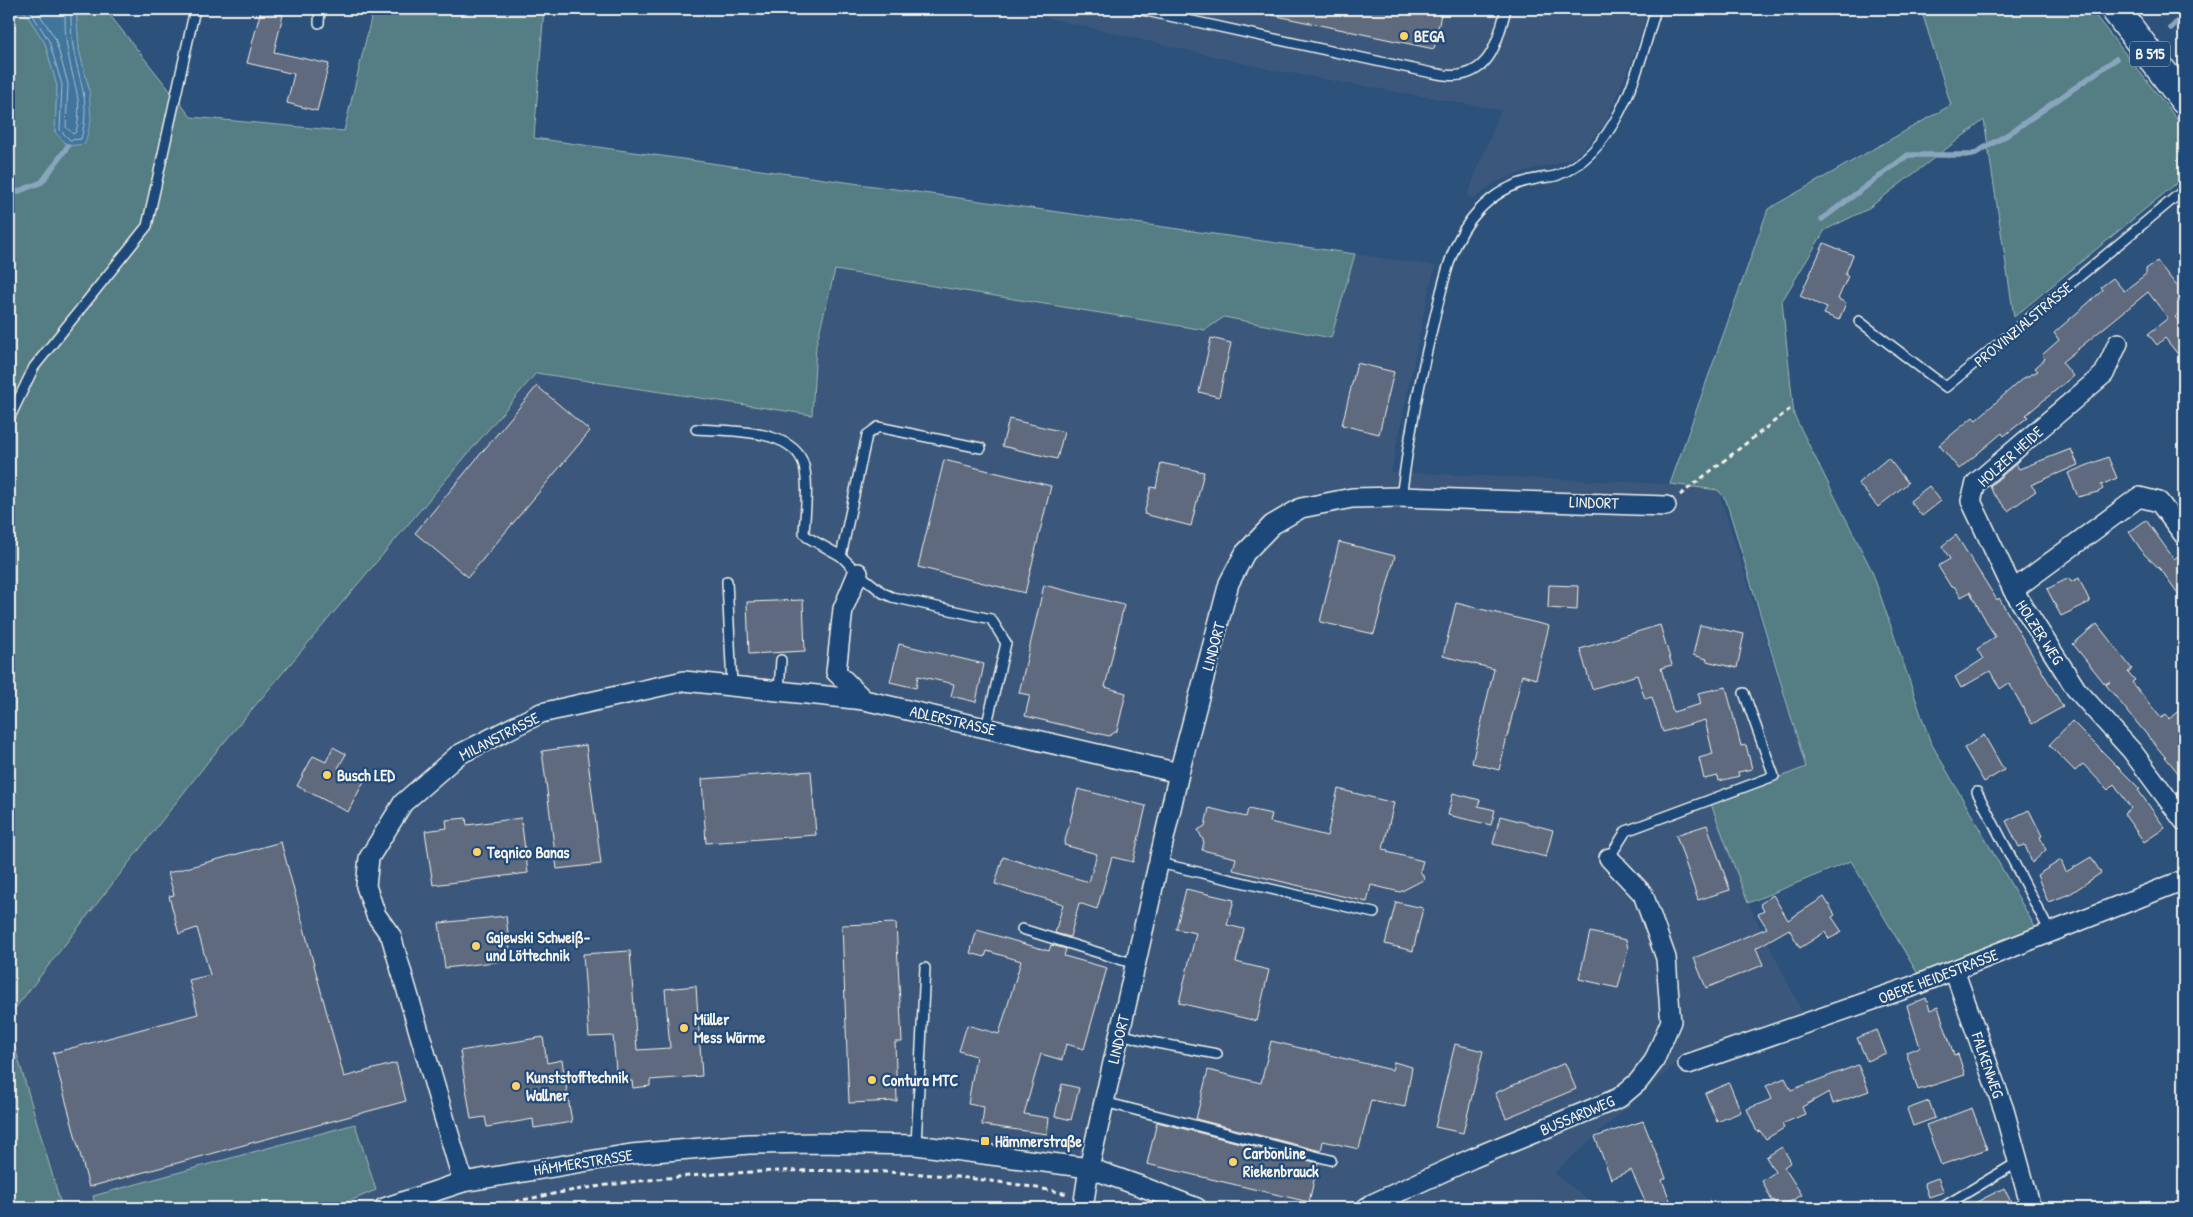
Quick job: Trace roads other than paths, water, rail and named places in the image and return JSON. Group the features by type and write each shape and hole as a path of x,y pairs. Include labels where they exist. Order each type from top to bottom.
{"main road":[{"name":"B 515","path":"2115,9 2184,100"}],"street":[{"name":"HOLZER HEIDE","path":"2013,590 1971,502 1976,483 2104,374 2118,343"},
{"name":"LINDORT","path":"1084,1203 1089,1168 1179,773 1229,584 1245,553 1272,525 1301,508 1352,498 1401,497 1666,506"},
{"name":"HOLZER WEG","path":"2184,535 2159,502 2140,497 2013,590 2076,689 2132,751 2184,821"},
{"path":"858,573 843,609 836,672 864,700"},
{"name":"MILANSTRASSE","path":"463,1182 391,936 376,916 366,886 369,858 403,803 458,755 541,713 684,681 864,700"},
{"name":"ADLERSTRASSE","path":"864,700 1179,773"},
{"name":"BUSSARDWEG","path":"1366,1208 1370,1204 1473,1158 1619,1098 1638,1082 1654,1061 1671,1021 1666,958 1643,894 1609,858"},
{"name":"OBERE HEIDESTRASSE","path":"1688,1064 1916,986 2184,880"},
{"name":"FALKENWEG","path":"1954,970 2004,1110 2031,1208"},
{"name":"HÄMMERSTRASSE","path":"384,1208 463,1182 572,1163 679,1148 749,1144 916,1145 1089,1168 1197,1208"}],"lane":[{"path":"9,419 34,367 147,226 195,9"},
{"path":"319,23 320,9"},
{"path":"1137,9 1432,73 1460,76 1477,68 1489,58 1496,43 1506,9"},
{"path":"1401,497 1410,430 1422,373 1449,264 1458,241 1476,212 1507,187 1534,179 1556,176 1577,166 1592,153 1609,132 1627,93 1656,9"},
{"name":"PROVINZIALSTRASSE","path":"1860,321 1946,387 2184,190"},
{"path":"841,556 867,435 878,427 982,448"},
{"path":"696,429 758,433 776,439 794,450 802,461 806,479 804,533 807,537 841,556 858,573 883,593 892,597 991,619 1006,643 986,728"},
{"path":"727,581 732,686"},
{"path":"779,691 781,660"},
{"path":"1609,858 1626,831 1774,776 1744,693"},
{"path":"1977,792 2050,932"},
{"path":"1158,863 1374,913"},
{"path":"1022,929 1135,964"},
{"path":"916,1145 926,968"},
{"path":"1120,1034 1151,1042 1217,1054"},
{"path":"1104,1102 1331,1160"},
{"path":"1940,1208 2018,1162"}],"water":[{"path":"23,9 76,9 79,50 89,89 91,120 85,144 68,146 55,132 57,86 45,43"}],"waterway":[{"path":"2171,28 2184,15"},
{"path":"1822,219 1908,155 1972,155 2007,135 2116,59"},
{"path":"9,195 42,182 68,146"}],"place":[{"name":"BEGA","path":"1404,36"},
{"name":"Busch LED","path":"327,775"},
{"name":"Teqnico Banas","path":"477,852"},
{"name":"Gajewski Schweiß- und Löttechnik","path":"476,946"},
{"name":"Müller Mess Wärme","path":"684,1028"},
{"name":"Contura MTC","path":"872,1080"},
{"name":"Kunststofftechnik Wallner","path":"516,1086"},
{"name":"Hämmerstraße","path":"985,1141"},
{"name":"Carbonline Riekenbrauck","path":"1233,1162"}]}
